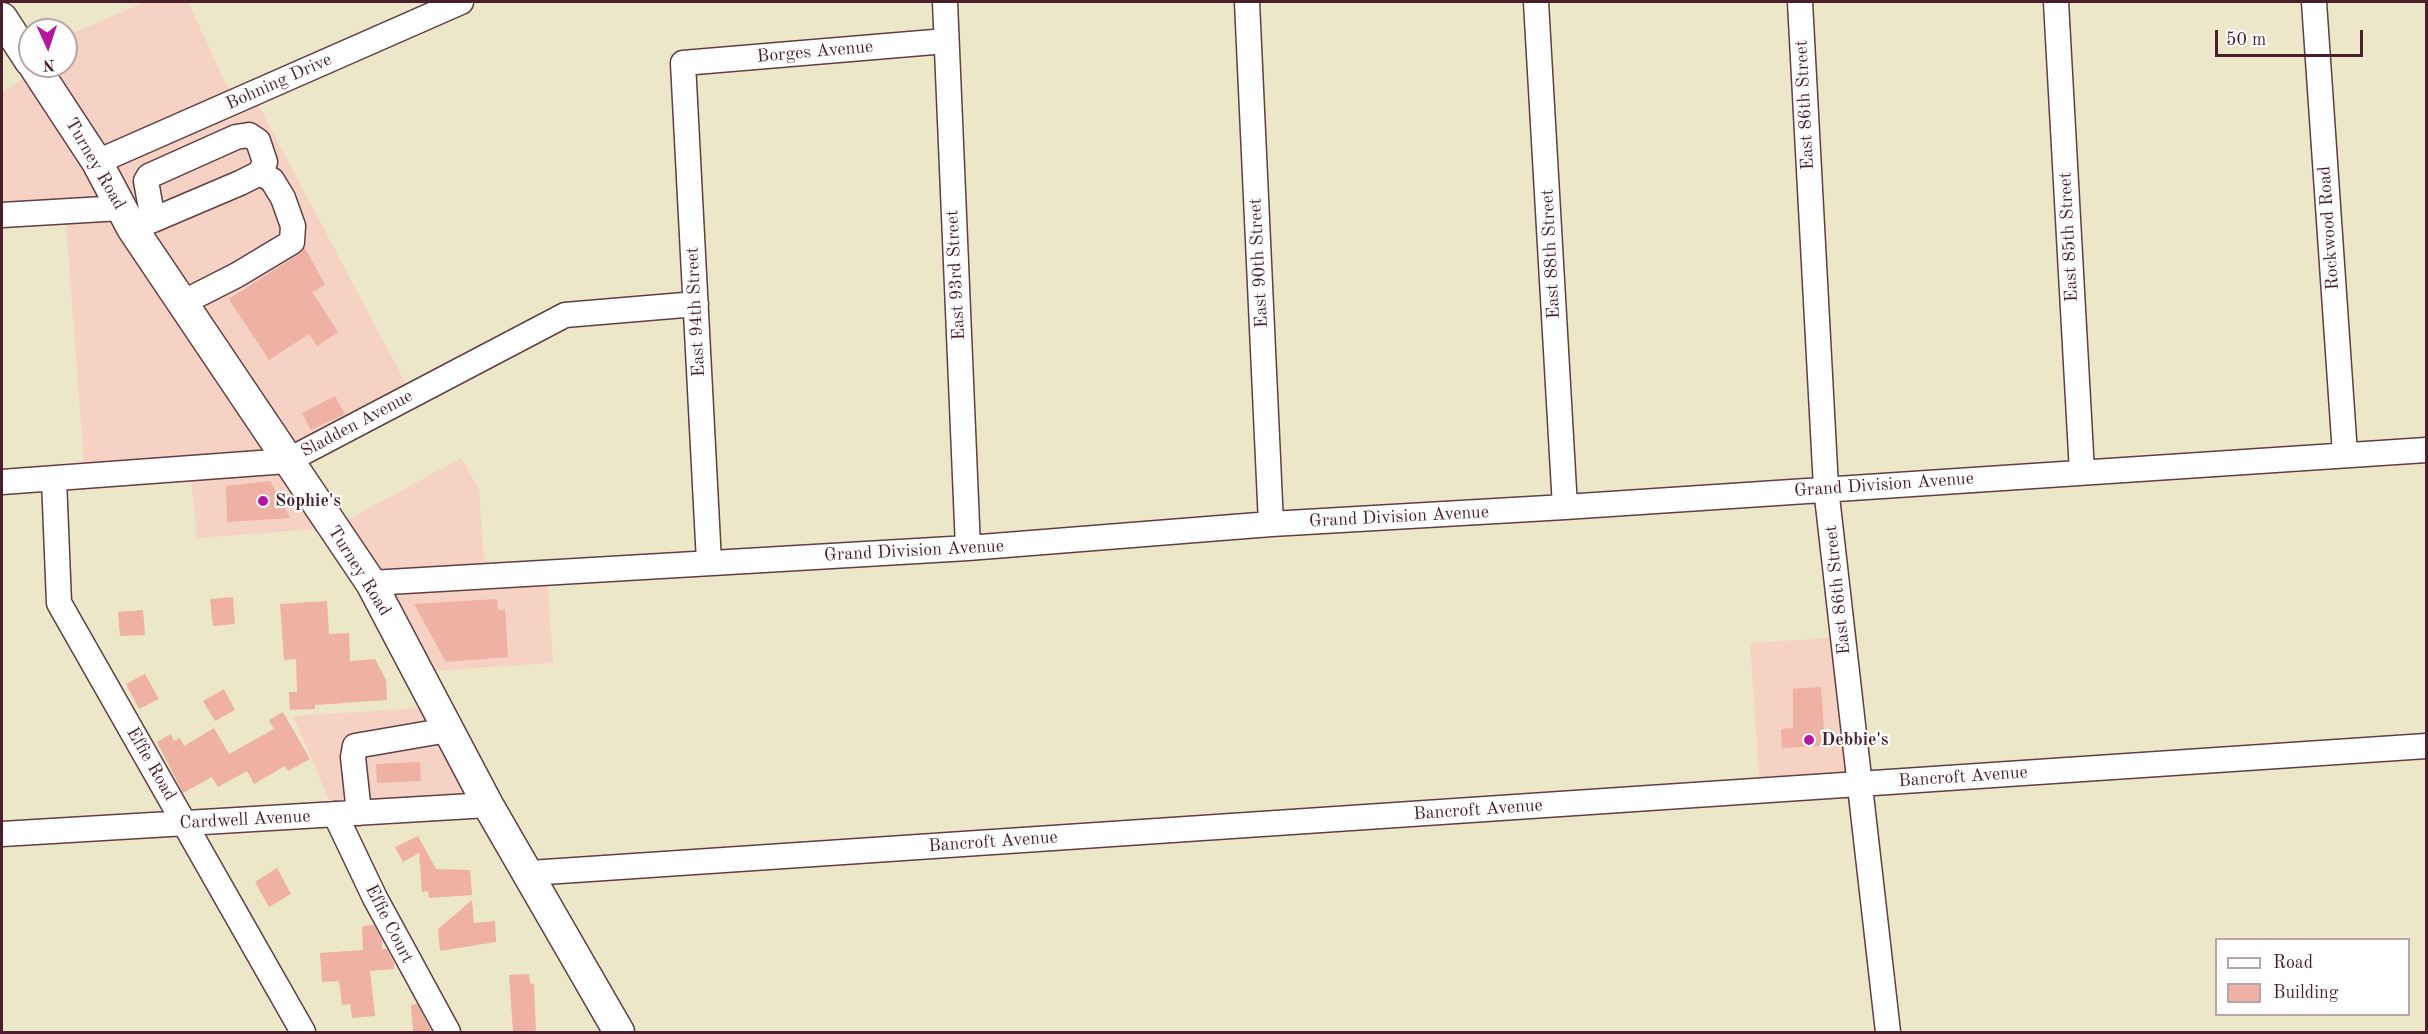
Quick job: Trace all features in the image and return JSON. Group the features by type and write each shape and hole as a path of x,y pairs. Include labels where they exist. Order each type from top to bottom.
{"main road":[{"path":"2,18 18,43"},
{"name":"Turney Road","path":"42,78 135,219 182,303 371,583 488,805 530,873 619,1032"}],"street":[{"name":"Bohning Drive","path":"97,162 461,2"},
{"name":"East 93rd Street","path":"945,2 968,548"},
{"name":"East 90th Street","path":"1247,2 1271,524"},
{"name":"East 88th Street","path":"1536,2 1565,507"},
{"name":"East 86th Street","path":"1800,2 1826,488 1887,1032"},
{"name":"East 85th Street","path":"2055,2 2082,472"},
{"name":"Rockwood Road","path":"2314,2 2345,454"},
{"name":"Borges Avenue","path":"683,63 946,41"},
{"name":"East 94th Street","path":"683,63 709,562"},
{"path":"2,215 135,219 260,173 264,168 264,155 258,141 249,135 235,101"},
{"path":"135,219 149,176 225,141 249,135"},
{"path":"182,303 278,251 293,238 293,226 284,198 272,180 260,173"},
{"name":"Sladden Avenue","path":"2,482 287,461 564,315 696,304"},
{"name":"Grand Division Avenue","path":"371,583 968,548 1271,524 1565,507 2427,450"},
{"name":"Effie Road","path":"54,479 59,603 303,1032"},
{"path":"359,813 353,758 355,746 448,730"},
{"name":"Bancroft Avenue","path":"530,873 2427,746"},
{"name":"Cardwell Avenue","path":"2,834 488,805"},
{"name":"Effie Court","path":"334,814 375,898 448,1032"}],"shaded area":[{"path":"145,2 188,2 234,101 252,93 412,395 288,461 333,528 197,538 190,469 85,477 65,211 2,215 2,92 25,78 78,78 78,31"},
{"path":"461,458 479,488 485,576 547,572 553,663 418,672 333,528"},
{"path":"1843,637 1859,784 1760,791 1750,643"},
{"path":"436,707 488,805 335,814 293,716"}],"building":[{"path":"305,248 325,285 312,292 338,332 317,346 309,334 269,360 229,299"},
{"path":"335,396 345,414 311,430 302,413"},
{"path":"270,481 290,518 227,522 226,486"},
{"path":"233,597 235,624 213,626 210,599"},
{"path":"497,599 498,610 505,609 508,657 446,662 414,604"},
{"path":"327,601 329,634 349,633 350,661 375,659 386,680 387,700 315,705 315,709 290,710 289,692 297,692 296,659 284,660 280,604"},
{"path":"143,610 145,635 120,636 118,612"},
{"path":"145,674 159,699 139,709 126,684"},
{"path":"1821,687 1825,746 1782,748 1781,729 1793,728 1793,689"},
{"path":"224,689 235,710 215,721 203,701"},
{"path":"283,712 310,759 288,771 285,766 254,784 247,771 218,787 212,777 183,793 157,742 171,734 174,741 180,738 184,746 214,728 229,754 274,729 269,720"},
{"path":"420,762 421,781 377,783 376,764"},
{"path":"418,836 436,869 470,870 472,895 429,898 428,891 422,892 419,853 403,862 395,847"},
{"path":"277,868 291,894 269,907 255,882"},
{"path":"472,900 474,923 495,921 496,942 440,951 438,929"},
{"path":"374,925 382,940 382,949 387,949 394,963 394,969 370,971 375,1016 352,1018 350,1004 342,1005 339,981 322,982 320,953 363,950 362,926"},
{"path":"529,974 530,983 534,984 536,1032 513,1032 509,975"},
{"path":"417,1004 432,1032 413,1032 411,1005"}],"place":[{"name":"Sophie's","path":"263,501"},
{"name":"Debbie's","path":"1809,740"}]}
